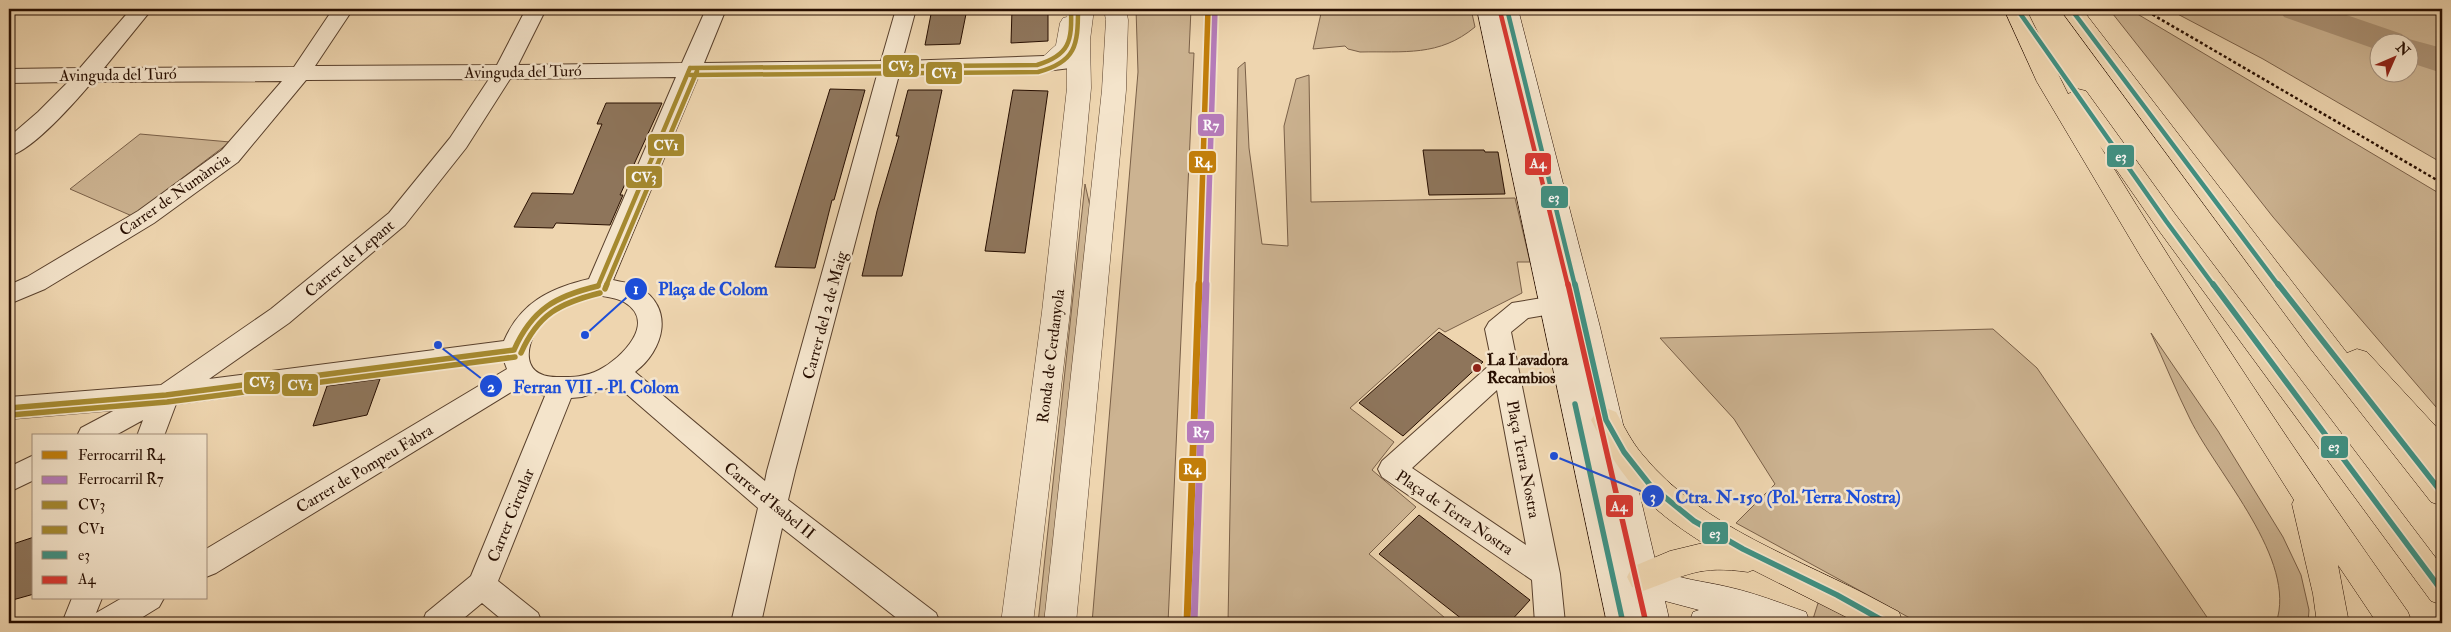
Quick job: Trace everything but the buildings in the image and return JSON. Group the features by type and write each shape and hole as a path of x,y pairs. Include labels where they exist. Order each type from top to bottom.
{"highway":[{"path":"2016,9 2049,82 2120,199 2304,490 2396,623"},
{"path":"2016,9 2166,221 2442,591"},
{"path":"2071,9 2259,261 2442,493"},
{"path":"2259,261 2285,283 2442,453"},
{"path":"1606,420 1630,462 1660,495 1705,529 1887,623"},
{"path":"2304,490 2329,594 2333,623"},
{"path":"1643,577 1670,564 1701,555 1728,554 1778,567"}],"main road":[{"path":"1071,9 1072,37 1063,54 1044,65 1066,78 1102,51 1108,9"},
{"name":"Ronda de Cerdanyola","path":"1017,623 1056,312 1083,9"},
{"path":"1060,623 1114,90 1117,20 1115,9"},
{"path":"1488,9 1546,277 1590,465 1623,623"},
{"path":"1498,56 1504,49 1505,41 1501,9"},
{"path":"1507,9 1532,106 1654,623"},
{"path":"1498,56 1512,68 1518,88 1532,106"},
{"path":"1079,69 1090,67 1101,80 1091,184 1102,211"},
{"path":"1590,465 1608,500 1625,558 1643,577 1683,592 1732,602 1783,619"},
{"path":"1639,623 1634,595 1635,587 1643,577"},
{"path":"1705,623 1734,612 1783,619"}],"street":[{"path":"9,148 26,135 88,74 142,9"},
{"name":"Carrer de Numància","path":"9,295 36,282 146,217 230,156 300,73 344,9"},
{"name":"Carrer de Lepant","path":"94,434 166,395 280,316 396,219 458,143 504,72 536,9"},
{"path":"598,286 716,9"},
{"name":"Carrer del 2 de Maig","path":"746,623 774,505 906,9"},
{"name":"Avinguda del Turó","path":"9,76 1044,65"},
{"path":"598,286 619,288 636,295 648,307 652,323 648,340 636,357 618,372 587,385 561,389 545,387 532,381 518,361 518,335 528,320 542,307 565,294 598,286"},
{"name":"Plaça Terra Nostra","path":"1550,623 1546,574 1498,329 1521,310 1554,305"},
{"path":"9,408 518,361"},
{"name":"Carrer de Pompeu Fabra","path":"208,563 518,361"},
{"name":"Plaça de Terra Nostra","path":"1506,366 1392,469 1546,574"},
{"name":"Carrer d'Isabel II","path":"618,372 774,505 925,623"},
{"name":"Carrer Circular","path":"437,623 482,586 561,389"},
{"path":"151,434 166,395"},
{"path":"9,480 32,467"},
{"path":"1001,623 1022,582"},
{"path":"482,586 527,623"},
{"path":"77,623 86,600"},
{"path":"107,623 145,600"}],"path":[{"path":"2143,9 2442,183"}],"shaded area":[{"path":"1136,9 1191,9 1189,53 1194,53 1168,623 1092,623 1138,72"},
{"path":"1322,9 1471,9 1475,27 1462,37 1448,43 1434,48 1406,52 1360,52 1348,49 1345,46 1313,49"},
{"path":"2109,9 2129,9 2442,195 2442,414 2273,217"},
{"path":"2168,9 2442,10 2442,163 2263,59"},
{"path":"1245,62 1249,148 1262,244 1288,246 1284,126 1296,79 1309,75 1311,202 1515,198 1530,262 1517,262 1522,293 1445,332 1439,328 1350,408 1394,442 1372,470 1416,507 1369,554 1451,623 1228,623 1238,68"},
{"path":"140,134 230,142 132,216 70,189"},
{"path":"1085,184 1092,215 1048,623 1038,623"},
{"path":"1993,329 2037,368 2211,623 1919,623 1736,523 1775,484 1734,419 1660,338"},
{"path":"2151,333 2218,431 2283,537 2301,575 2309,610 2308,623 2276,623 2280,598 2276,572 2266,545 2190,419"},
{"path":"1819,600 1863,623 1822,623 1813,619"}],"waterway":[{"path":"2296,9 2368,34"},
{"path":"2418,53 2442,61"}],"rail line":[{"name":"R4","path":"1187,623 1208,9"},
{"name":"R7","path":"1194,623 1215,9"}],"transit line":[{"name":"CV3","path":"690,68 1037,65 1057,57 1067,46 1071,30 1071,9"},
{"name":"CV1","path":"690,75 1038,72 1061,64 1073,51 1078,33 1078,9"},
{"name":"e3","path":"1507,9 1562,228 1606,420 1624,452 1650,485 1694,521 1743,549 1837,595 1887,623"},
{"name":"e3","path":"2017,9 2166,221 2442,591"},
{"name":"e3","path":"2071,9 2320,340 2442,493"},
{"name":"A4","path":"1500,11 1579,329 1646,623"},
{"name":"CV3","path":"598,286 690,68"},
{"name":"CV1","path":"605,289 697,71"},
{"name":"CV3","path":"514,350 528,324 546,306 557,299 598,286"},
{"name":"CV1","path":"521,353 534,328 551,312 573,301 600,293"},
{"name":"CV3","path":"9,408 166,395 514,350"},
{"name":"CV1","path":"10,415 167,402 515,357"},
{"name":"e3","path":"1575,404 1623,623"}],"place":[{"name":"Plaça de Colom","path":"585,335"},
{"name":"Ferran VII - Pl. Colom","path":"438,345"},
{"name":"La Lavadora Recambios","path":"1477,368"},
{"name":"Ctra. N-150 (Pol. Terra Nostra)","path":"1554,456"}]}
